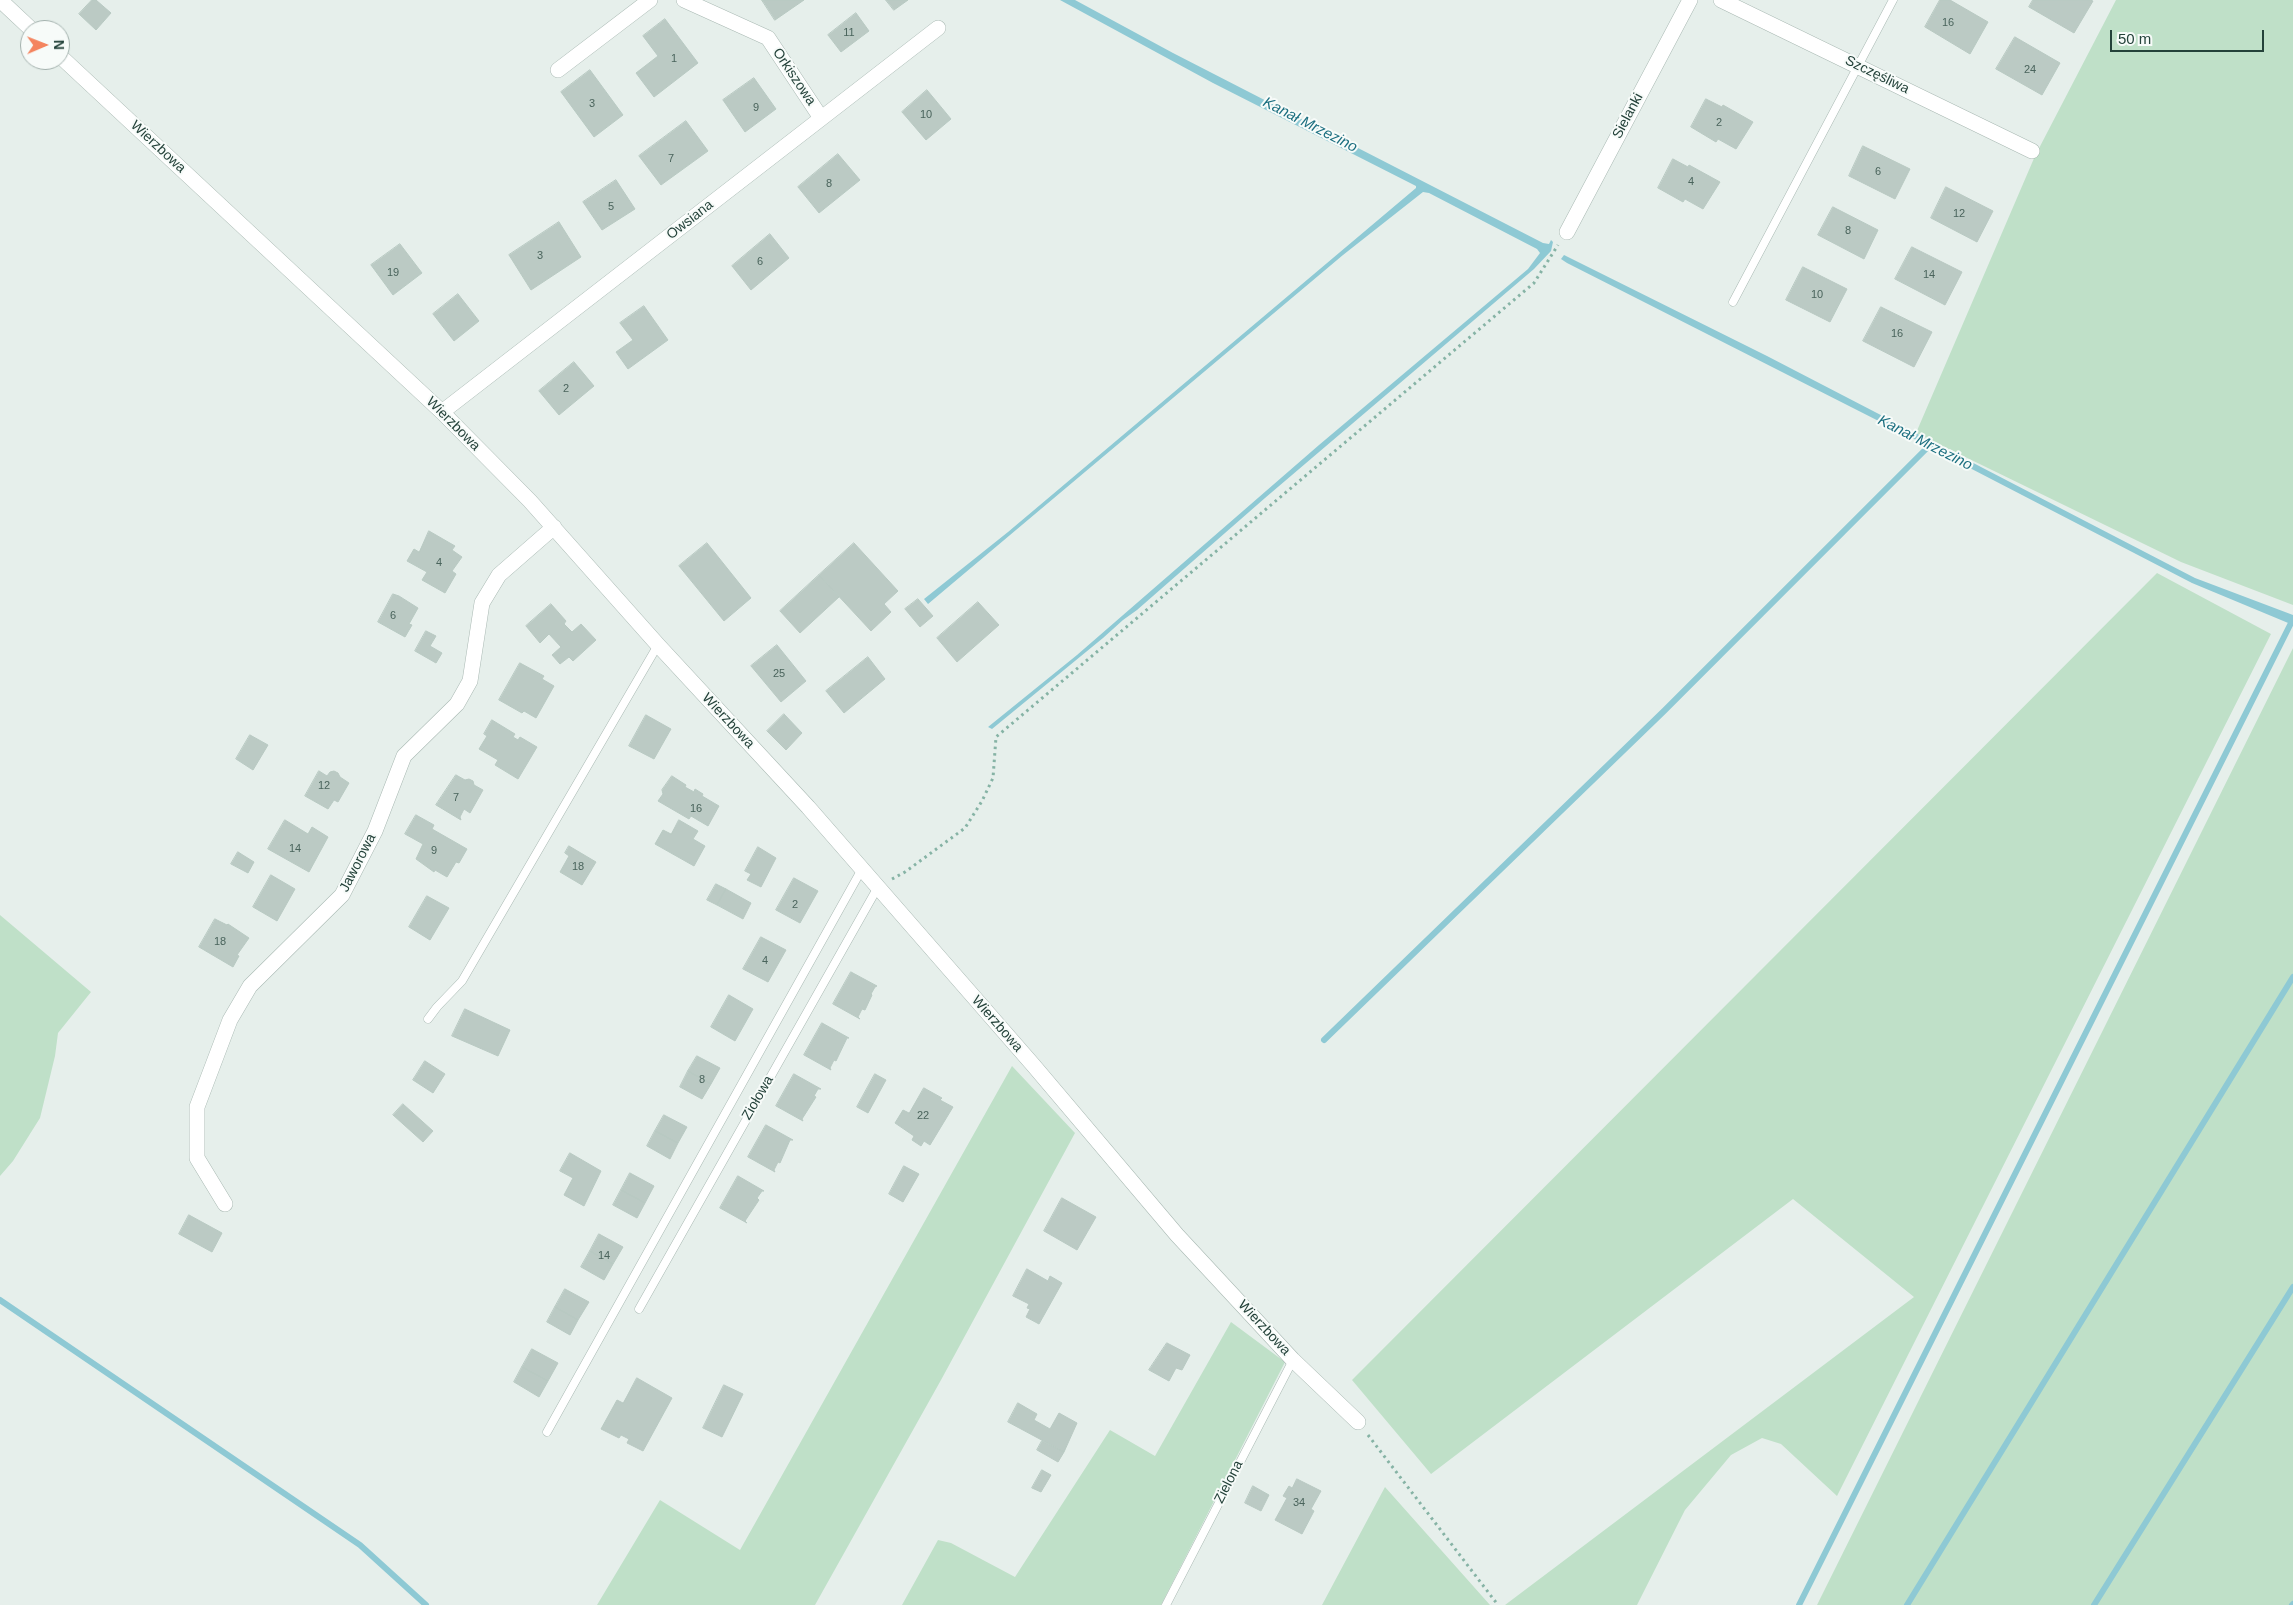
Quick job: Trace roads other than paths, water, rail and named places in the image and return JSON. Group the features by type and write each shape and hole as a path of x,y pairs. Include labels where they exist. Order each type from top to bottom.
{"street":[{"path":"0,0 21,20"},
{"path":"558,70 650,0"},
{"name":"Orkiszowa","path":"684,0 768,38 821,118"},
{"name":"Sielanki","path":"1567,232 1690,0"},
{"name":"Szczęśliwa","path":"1721,0 2032,151"},
{"name":"Owsiana","path":"442,412 938,28"},
{"name":"Wierzbowa","path":"70,65 442,412 554,527 658,645 808,807 1034,1066 1177,1235 1293,1360 1358,1422"},
{"name":"Jaworowa","path":"225,1204 197,1158 197,1107 230,1020 250,986 342,896 375,832 404,756 457,704 470,682 482,603 499,575 554,527"}],"lane":[{"path":"1733,302 1893,0"},
{"path":"428,1020 437,1007 462,981 658,645"},
{"path":"546,1432 862,869"},
{"name":"Ziołowa","path":"639,1309 878,887"},
{"name":"Zielona","path":"1166,1605 1293,1360"}],"water":[{"name":"Kanał Mrzezino","path":"1060,0 1075,0 1173,53 1543,243 1549,244 1551,240 1553,242 1551,251 1534,269 1265,498 1137,610 992,729 988,727 1077,655 1319,445 1528,269 1540,253 1537,249 1429,193 1423,192 1343,255 928,604 924,599 1008,532 1416,188 1416,186 1213,83"},
{"name":"Kanał Mrzezino","path":"1564,255 1767,356 2195,578 2293,615 2293,625 2192,583 1937,451 1923,446 1922,443 1567,263 1561,259"}],"waterway":[{"name":"Kanał Mrzezino","path":"1324,1040 1664,711 1930,445"},
{"path":"1799,1605 2293,619"},
{"path":"1907,1605 2293,977"},
{"path":"2094,1605 2293,1287"},
{"path":"0,1300 360,1545 426,1605"}]}
